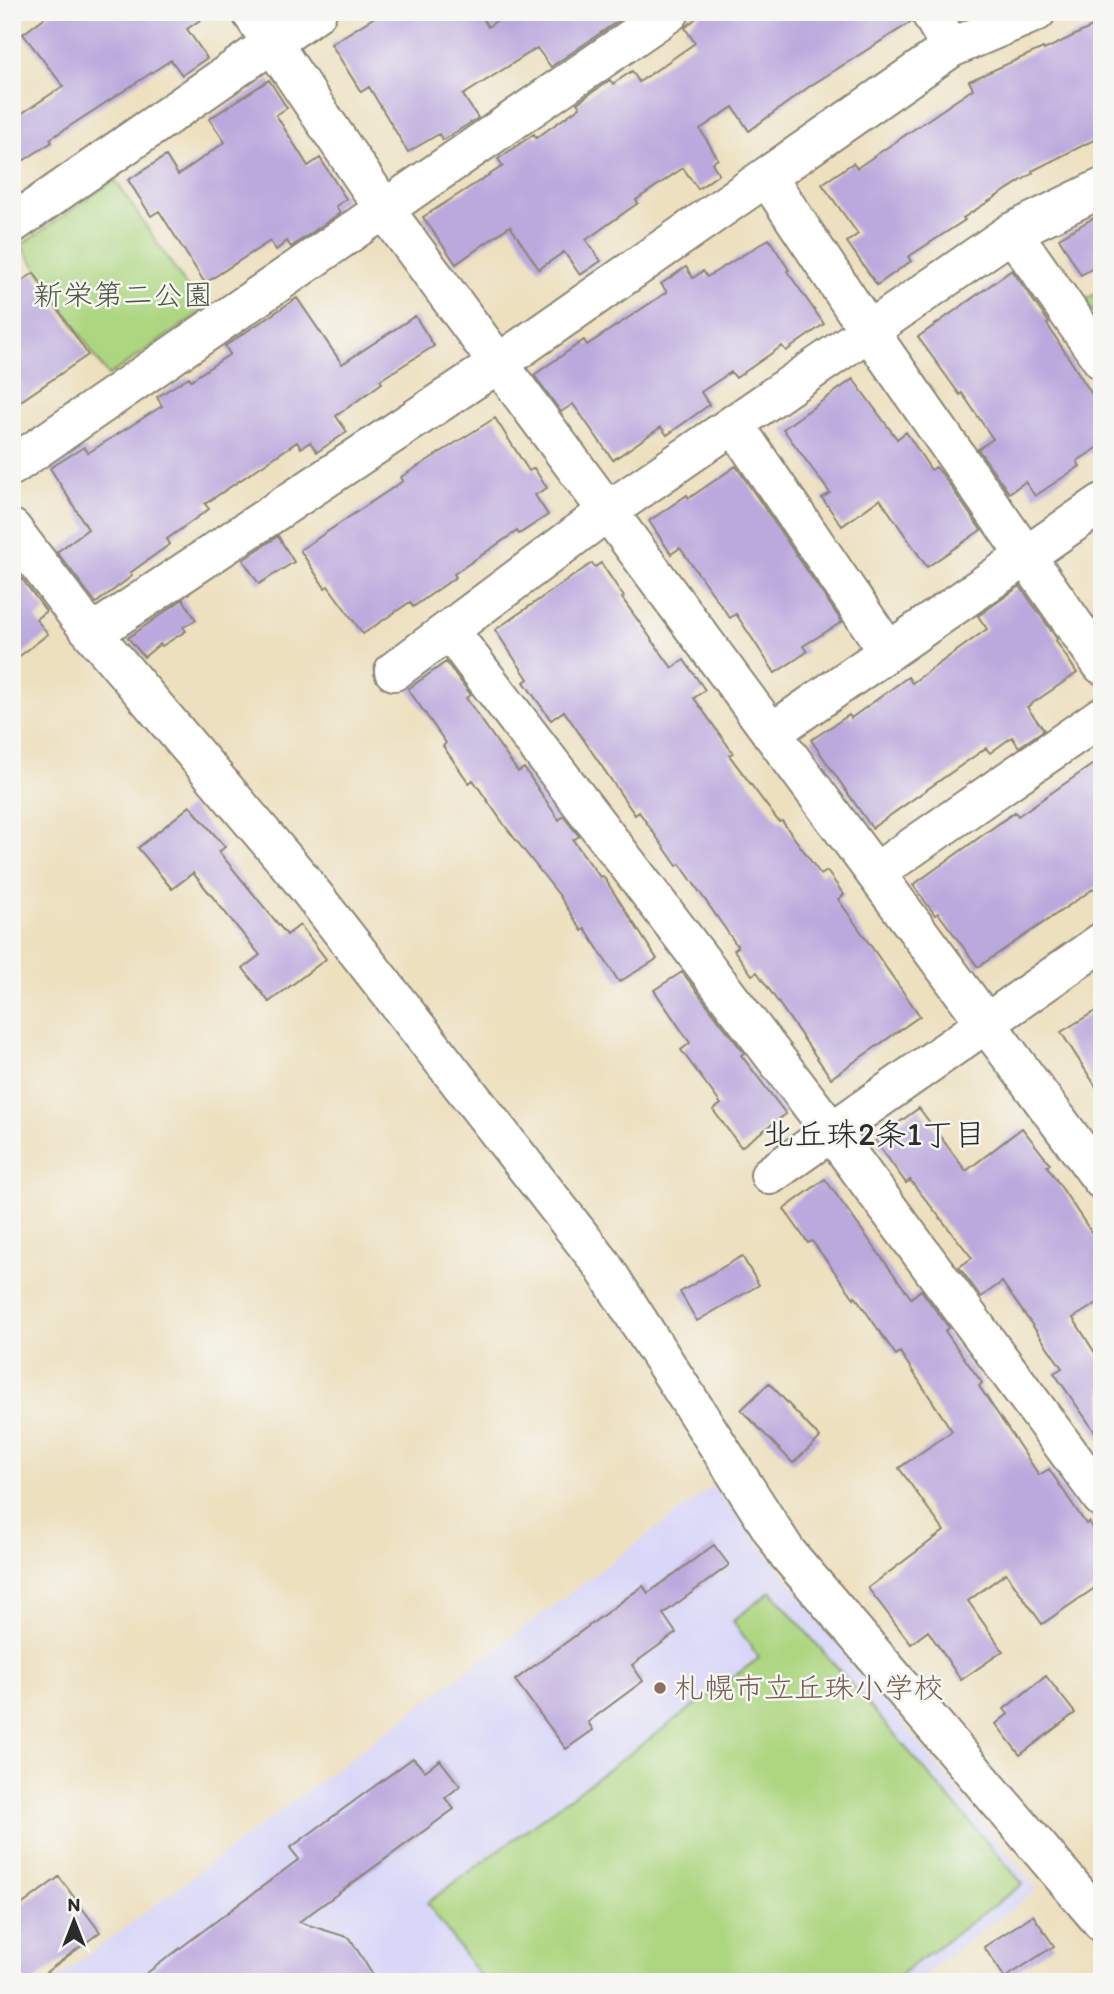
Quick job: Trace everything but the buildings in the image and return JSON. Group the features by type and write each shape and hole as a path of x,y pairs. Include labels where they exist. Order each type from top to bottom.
{"street":[{"path":"251,12 386,210 1102,1180"},
{"path":"12,224 317,12"},
{"path":"12,466 670,12"},
{"path":"930,12 951,48"},
{"path":"93,633 499,363 951,48 1037,12"},
{"path":"766,177 869,331 1102,665"},
{"path":"394,671 608,511 1012,232 1102,188"},
{"path":"1012,232 1102,360"},
{"path":"734,424 888,651"},
{"path":"772,733 1102,503"},
{"path":"12,529 93,633 297,874 601,1263 787,1553 1102,1922"},
{"path":"449,629 831,1131 1102,1498"},
{"path":"875,873 1102,716"},
{"path":"770,1175 1102,942"}],"shaded area":[{"name":"札幌市立丘珠小学校","path":"713,1486 1037,1890 914,1982 52,1982"}],"green space":[{"name":"新栄第二公園","path":"115,180 203,311 108,376 21,245"},
{"path":"1102,290 1102,325 1085,300"},
{"path":"771,1591 1023,1884 890,1982 484,1982 427,1903 759,1658 733,1621"}],"place":[{"name":"札幌市立丘珠小学校","path":"660,1688"}],"district":[{"name":"北丘珠2条1丁目","path":"874,1134"}]}
